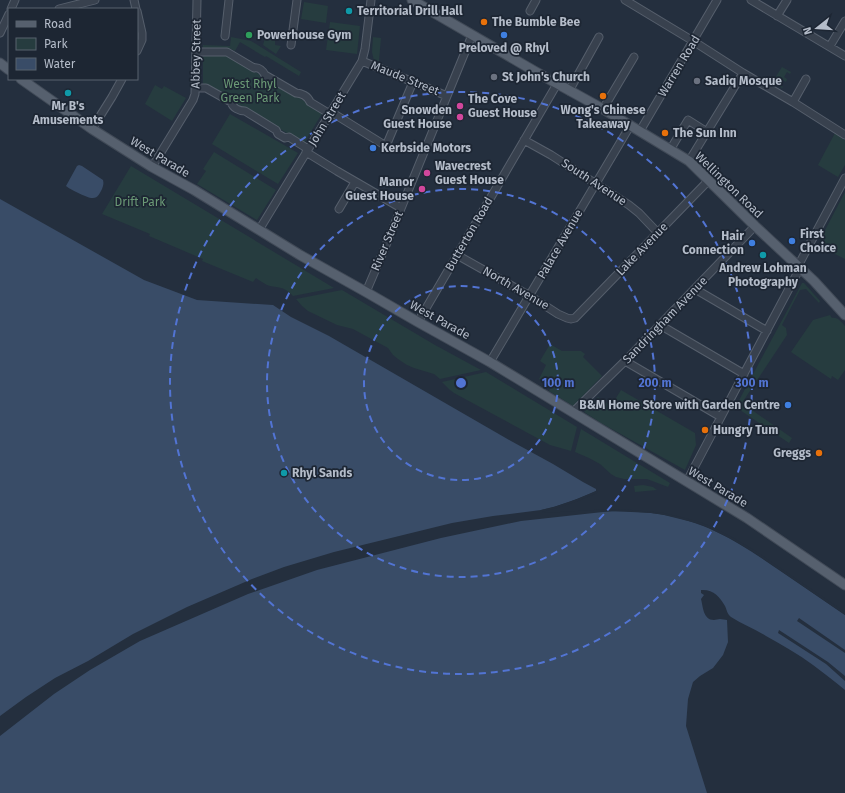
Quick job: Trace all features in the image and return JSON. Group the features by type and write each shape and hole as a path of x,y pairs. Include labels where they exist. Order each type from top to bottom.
{"main road":[{"name":"Wellington Road","path":"411,0 640,131 689,161 708,181 799,267 845,315"},
{"path":"0,63 8,69"},
{"name":"West Parade","path":"23,80 92,129 152,167 200,194 300,255 490,362 573,412 747,518 845,585"}],"street":[{"path":"63,8 95,0"},
{"name":"Abbey Street","path":"152,167 193,100 195,94 197,0"},
{"path":"225,36 229,0"},
{"path":"291,45 297,0"},
{"name":"John Street","path":"259,230 362,61 365,49 371,0"},
{"path":"530,11 536,0"},
{"path":"625,0 845,136"},
{"name":"Warren Road","path":"640,131 717,0"},
{"path":"751,0 845,56"},
{"path":"777,16 786,0"},
{"path":"138,15 142,40 138,49"},
{"path":"830,46 845,21"},
{"path":"0,34 7,22"},
{"name":"River Street","path":"366,292 472,35"},
{"path":"569,91 599,37"},
{"path":"196,52 227,52 254,68 264,72 265,75 296,93 300,93 310,102 386,146 413,82"},
{"path":"602,109 634,57"},
{"name":"Maude Street","path":"362,61 447,96"},
{"path":"689,161 743,73"},
{"path":"792,102 806,79"},
{"path":"92,129 121,80"},
{"name":"Butterton Road","path":"418,322 557,84"},
{"path":"196,88 206,88 231,102 232,106 240,111 245,111 276,130 278,134 285,138 289,137 307,151 355,182 401,208"},
{"path":"670,150 687,116 707,132"},
{"name":"Palace Avenue","path":"490,362 630,126"},
{"name":"South Avenue","path":"524,140 551,155 629,205 658,233"},
{"path":"687,481 767,331 845,178"},
{"name":"Lake Avenue","path":"575,318 708,181"},
{"path":"339,209 355,182"},
{"name":"Sandringham Avenue","path":"573,412 625,361 755,226"},
{"name":"North Avenue","path":"457,255 568,318 575,318"},
{"path":"695,289 767,331"},
{"path":"660,325 744,374"},
{"path":"625,361 721,417"}],"green space":[{"path":"304,2 328,6 326,23 301,19"},
{"path":"330,22 360,26 357,54 326,50"},
{"path":"231,37 251,41 301,72 299,76 240,42 235,51 231,49 203,48 203,45 230,46"},
{"path":"373,37 381,38 379,61 374,61 372,52"},
{"path":"265,38 275,39 275,45 281,46 276,54 263,45"},
{"name":"West Rhyl Green Park","path":"203,55 228,56 323,112 304,143 203,84"},
{"path":"782,67 791,72 790,74 787,72 784,77 787,79 786,82 783,80 780,85 783,87 782,88 775,84 777,80 775,78"},
{"path":"155,85 162,89 164,86 186,98 172,121 145,104"},
{"path":"230,114 298,153 278,184 212,144"},
{"path":"835,133 845,140 845,165 838,177 818,165"},
{"path":"214,152 276,190 257,220 197,184 206,171 203,169"},
{"name":"Drift Park","path":"131,166 334,288 293,296 284,289 267,285 256,278 253,282 202,261 203,259 149,236 150,234 102,214"},
{"path":"845,192 845,259 819,246 822,236"},
{"path":"802,283 804,283 820,301 819,303 806,289 800,290 782,325 786,328 787,335 742,403 792,438 789,443 740,410 737,404"},
{"path":"342,290 435,345 481,370 440,379 434,374 407,365 393,355 388,348 353,329 337,325 308,311 296,299"},
{"path":"830,315 832,318 839,320 845,326 845,370 838,380 832,376 831,379 791,352 813,320"},
{"path":"550,344 562,351 581,351 585,354 583,357 602,376 573,406 549,391 551,387 539,379 546,365 540,361"},
{"path":"486,372 577,427 571,451 550,445 454,393 442,382"},
{"path":"621,390 695,433 696,445 685,470 584,412 598,397 611,406"},
{"path":"581,429 670,483 668,487 647,479 624,479 616,477 600,464 575,452"},
{"path":"643,485 653,487 657,490 635,492 634,486"}],"water":[{"path":"79,165 103,180 102,189 96,197 88,197 66,186"},
{"path":"0,199 144,280 197,300 273,305 291,317 329,336 596,489 596,491 576,499 541,510 540,515 609,511 651,513 688,521 721,534 736,542 845,615 845,690 796,653 731,617 723,603 713,592 701,590 701,593 704,595 701,599 703,609 708,618 714,620 727,620 728,642 723,655 713,668 693,682 688,699 686,726 707,793 0,793"}],"pier":[{"path":"598,491 597,493 578,501 542,513 612,509 632,510 664,513 697,521 730,536 754,550 845,612 845,615 753,552 729,538 696,523 651,513 612,511 521,521 441,538 317,570 248,594 140,641 90,670 54,694 0,736 0,716 55,678 88,661 133,634 187,607 252,579 284,567 334,552 452,523 554,507"},
{"path":"799,618 845,650 845,653 797,621"},
{"path":"779,630 828,662 845,676 845,681 826,664 778,633"}],"place":[{"name":"Territorial Drill Hall","path":"349,11"},
{"name":"The Bumble Bee","path":"484,22"},
{"name":"Powerhouse Gym","path":"249,35"},
{"name":"Preloved @ Rhyl","path":"504,35"},
{"name":"St John's Church","path":"494,77"},
{"name":"Sadiq Mosque","path":"697,81"},
{"name":"Mr B's Amusements","path":"68,93"},
{"name":"Wong's Chinese Takeaway","path":"603,96"},
{"name":"The Cove Guest House","path":"460,106"},
{"name":"Snowden Guest House","path":"460,117"},
{"name":"The Sun Inn","path":"665,133"},
{"name":"Kerbside Motors","path":"373,148"},
{"name":"Wavecrest Guest House","path":"427,173"},
{"name":"Manor Guest House","path":"422,189"},
{"name":"First Choice","path":"792,241"},
{"name":"Hair Connection","path":"752,243"},
{"name":"Andrew Lohman Photography","path":"763,255"},
{"name":"B&M Home Store with Garden Centre","path":"788,405"},
{"name":"Hungry Tum","path":"705,430"},
{"name":"Greggs","path":"819,453"},
{"name":"Rhyl Sands","path":"284,473"}]}
